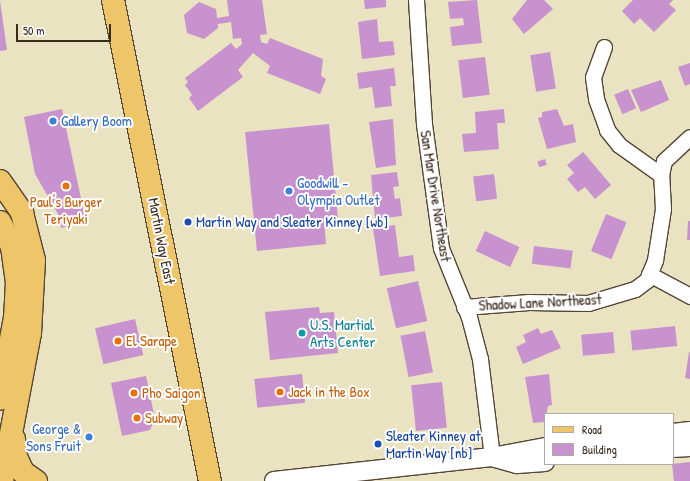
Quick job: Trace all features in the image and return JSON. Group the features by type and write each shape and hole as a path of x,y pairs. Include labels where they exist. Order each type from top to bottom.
{"main road":[{"name":"Martin Way East","path":"113,0 210,481"},
{"path":"0,181 22,213 34,260 34,296 13,430 2,481"},
{"path":"0,222 12,248 17,281 15,317 0,399"},
{"path":"13,430 16,457 23,472 36,481"}],"street":[{"name":"San Mar Drive Northeast","path":"416,0 424,124 441,248 464,307 480,359 492,457"},
{"path":"604,47 593,77 596,99 607,130 619,145 661,175"},
{"name":"Shadow Lane Northeast","path":"464,307 604,301 635,289 649,274 655,260 663,208 661,175 664,161 690,137"},
{"path":"649,274 690,296"},
{"path":"674,433 690,431"},
{"path":"274,481 492,457 544,447"},
{"path":"674,448 690,447"},
{"path":"492,457 517,464 544,462"}],"building":[{"path":"227,0 262,0 267,34 260,35 261,42 267,44 270,38 323,59 321,76 326,79 320,94 267,73 270,66 253,53 238,70 243,77 198,111 189,98 192,95 185,85 188,82 185,78 231,43 236,49 242,44 241,38 233,39 231,22 218,24 218,28 204,39 187,33 184,15 199,2 216,9 217,18 229,16"},
{"path":"364,0 386,0 386,7 365,9"},
{"path":"477,0 482,43 452,46 450,27 464,25 463,18 450,19 448,2"},
{"path":"527,0 544,0 553,9 524,34 512,19"},
{"path":"633,0 673,0 669,4 676,10 654,32 640,18 634,24 622,11"},
{"path":"0,1 7,50 0,51"},
{"path":"377,19 379,42 393,41 395,55 362,59 358,22"},
{"path":"550,52 556,89 536,92 530,55"},
{"path":"485,57 490,95 463,98 458,60"},
{"path":"690,63 690,84 685,86 678,67"},
{"path":"394,68 396,86 390,86 392,106 375,108 372,87 359,89 357,73"},
{"path":"661,80 669,100 641,112 631,90"},
{"path":"628,89 636,108 622,114 614,95"},
{"path":"62,109 86,222 61,228 58,214 35,174 24,117"},
{"path":"504,109 505,123 497,123 499,149 464,152 462,134 476,133 475,112"},
{"path":"557,109 564,126 573,124 576,142 547,149 538,118 542,117 542,112"},
{"path":"393,119 396,165 376,168 369,122"},
{"path":"329,124 338,218 324,219 326,244 257,251 245,132"},
{"path":"583,152 611,185 595,199 585,187 578,192 567,179 574,173 567,165"},
{"path":"545,159 547,165 539,167 537,161"},
{"path":"397,172 399,186 393,187 395,199 400,198 402,216 375,219 371,175"},
{"path":"494,174 497,199 476,201 473,177"},
{"path":"606,214 626,222 611,259 591,251"},
{"path":"688,221 690,221 690,240 687,240"},
{"path":"395,225 399,257 413,255 415,271 380,276 373,228"},
{"path":"485,231 519,247 510,267 476,251"},
{"path":"534,246 573,251 571,269 532,264"},
{"path":"418,281 427,321 396,328 387,288"},
{"name":"U.S. Martial Arts Center","path":"319,307 320,313 334,312 338,353 270,360 265,312"},
{"name":"El Sarape","path":"135,319 143,355 103,364 95,328"},
{"path":"675,326 677,346 632,351 630,331"},
{"path":"538,328 541,334 552,330 561,348 523,364 516,347 526,342 523,335"},
{"path":"425,331 433,372 408,377 400,336"},
{"path":"613,332 615,353 583,356 581,335"},
{"path":"690,352 690,379 685,378"},
{"name":"Jack in the Box","path":"302,374 305,403 257,408 254,379"},
{"path":"549,374 552,405 548,406 547,413 544,413 544,422 533,423 525,377"},
{"path":"146,376 155,419 150,430 122,436 111,383"},
{"path":"442,382 447,428 416,431 411,385"},
{"path":"690,462 690,481 674,481 672,465"}],"place":[{"name":"Gallery Boom","path":"53,121"},
{"name":"Paul's Burger Teriyaki","path":"66,186"},
{"name":"Goodwill - Olympia Outlet","path":"289,191"},
{"name":"Martin Way and Sleater Kinney [wb]","path":"188,222"},
{"name":"U.S. Martial Arts Center","path":"302,333"},
{"name":"El Sarape","path":"118,341"},
{"name":"Jack in the Box","path":"280,392"},
{"name":"Pho Saigon","path":"134,393"},
{"name":"Subway","path":"137,418"},
{"name":"George & Sons Fruit","path":"89,437"},
{"name":"Sleater Kinney at Martin Way [nb]","path":"378,444"}]}
